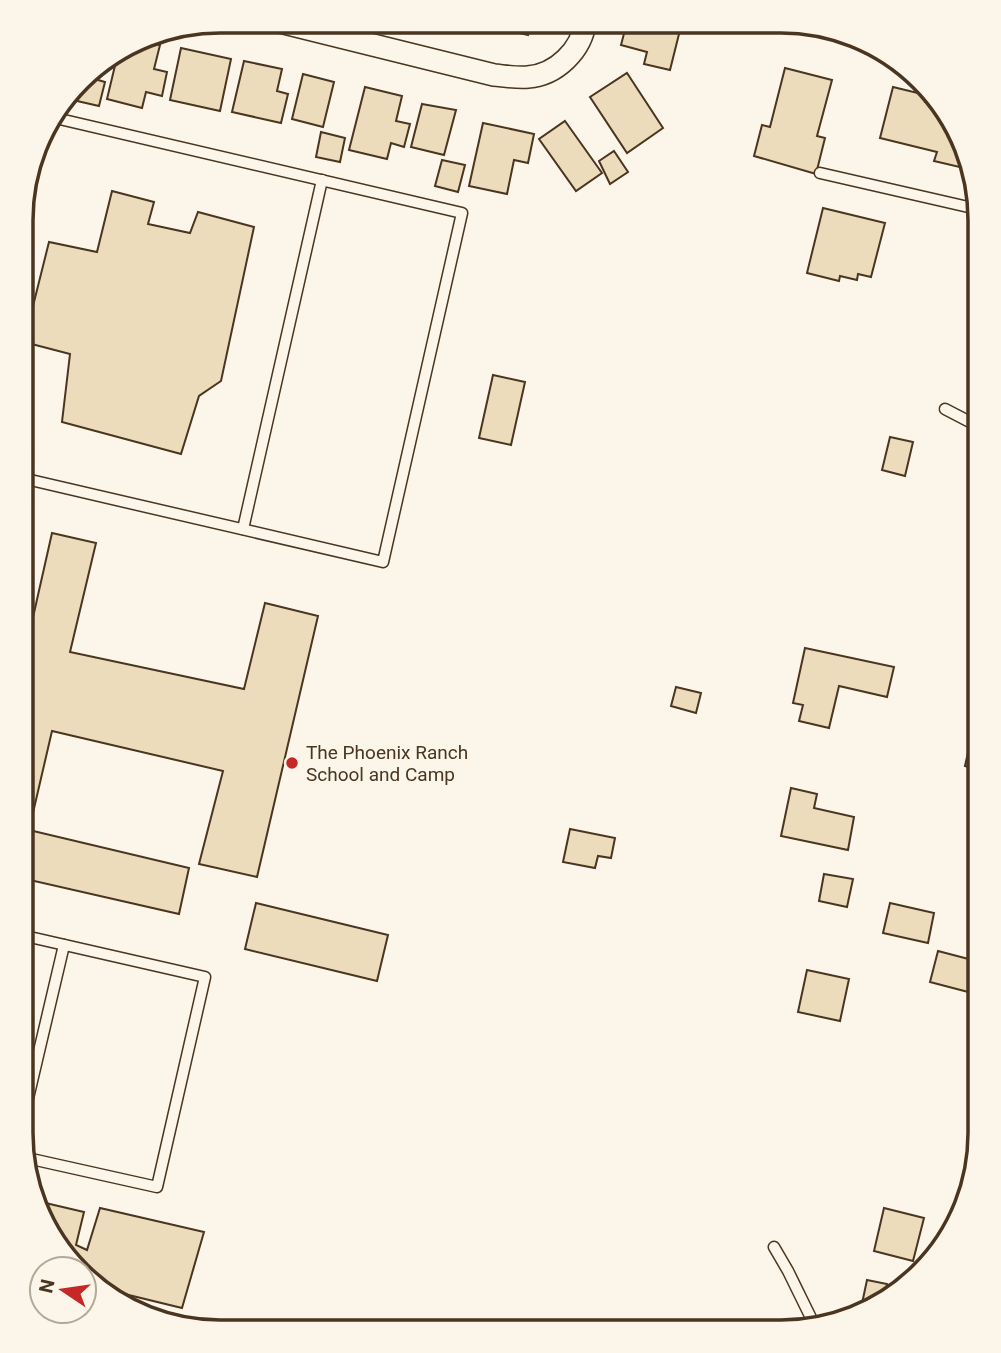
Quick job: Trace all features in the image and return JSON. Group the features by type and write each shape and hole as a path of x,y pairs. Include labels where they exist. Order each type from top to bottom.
{"street":[{"path":"324,33 494,75 529,77 548,72 565,61 578,45 582,33"}],"lane":[{"path":"33,481 383,562 462,213 63,120"},
{"path":"820,173 967,207"},
{"path":"243,529 322,180"},
{"path":"945,409 968,421"},
{"path":"33,938 205,977 157,1187 36,1160"},
{"path":"33,1077 64,944"},
{"path":"774,1247 811,1317"}],"building":[{"path":"624,33 679,33 670,70 644,64 647,52 621,45"},
{"path":"160,45 154,69 167,72 162,96 146,92 142,108 107,99 115,66 149,47"},
{"path":"181,48 231,59 220,111 170,100"},
{"path":"244,61 282,69 277,91 288,94 281,123 232,112"},
{"path":"785,68 832,80 817,136 825,138 816,174 754,156 762,125 770,127"},
{"path":"627,73 663,128 627,153 590,97"},
{"path":"303,74 334,82 323,127 292,119"},
{"path":"97,80 105,82 99,106 77,101"},
{"path":"365,87 402,96 396,121 410,124 404,147 391,143 387,159 349,150"},
{"path":"893,87 917,93 943,127 959,167 934,161 937,152 880,138"},
{"path":"422,104 456,110 444,155 411,147"},
{"path":"565,121 602,173 576,191 539,139"},
{"path":"483,123 534,134 528,163 514,160 507,194 469,186"},
{"path":"321,132 345,138 340,162 316,157"},
{"path":"614,151 628,172 610,184 599,161"},
{"path":"442,160 465,165 458,192 435,186"},
{"path":"112,191 154,202 148,224 190,233 198,212 254,227 221,381 199,396 181,454 62,422 70,354 33,344 33,306 49,242 97,252"},
{"path":"823,208 885,223 871,277 858,274 857,280 840,276 839,281 807,273"},
{"path":"493,375 525,382 511,445 479,438"},
{"path":"890,437 913,442 905,476 882,470"},
{"path":"52,533 96,543 70,652 244,689 265,603 318,616 257,877 199,864 223,771 52,731 33,813 33,617"},
{"path":"805,648 894,667 887,697 839,686 829,728 799,721 803,705 793,703"},
{"path":"676,687 701,693 696,713 671,706"},
{"path":"791,788 817,794 814,808 854,817 848,850 781,836"},
{"path":"570,829 615,838 611,858 598,856 595,868 563,862"},
{"path":"33,831 189,868 179,914 33,881"},
{"path":"824,874 853,879 847,907 819,901"},
{"path":"256,903 388,935 377,981 245,949"},
{"path":"890,903 934,913 928,943 883,933"},
{"path":"938,951 967,959 967,992 930,982"},
{"path":"807,970 849,979 840,1021 798,1012"},
{"path":"48,1203 84,1212 76,1245 87,1250 100,1208 204,1232 182,1308 126,1294 106,1281 98,1274 98,1255 79,1255 65,1237"},
{"path":"884,1208 924,1218 913,1261 874,1251"},
{"path":"867,1280 887,1284 885,1288 863,1301"}],"place":[{"name":"The Phoenix Ranch School and Camp","path":"292,763"}]}
